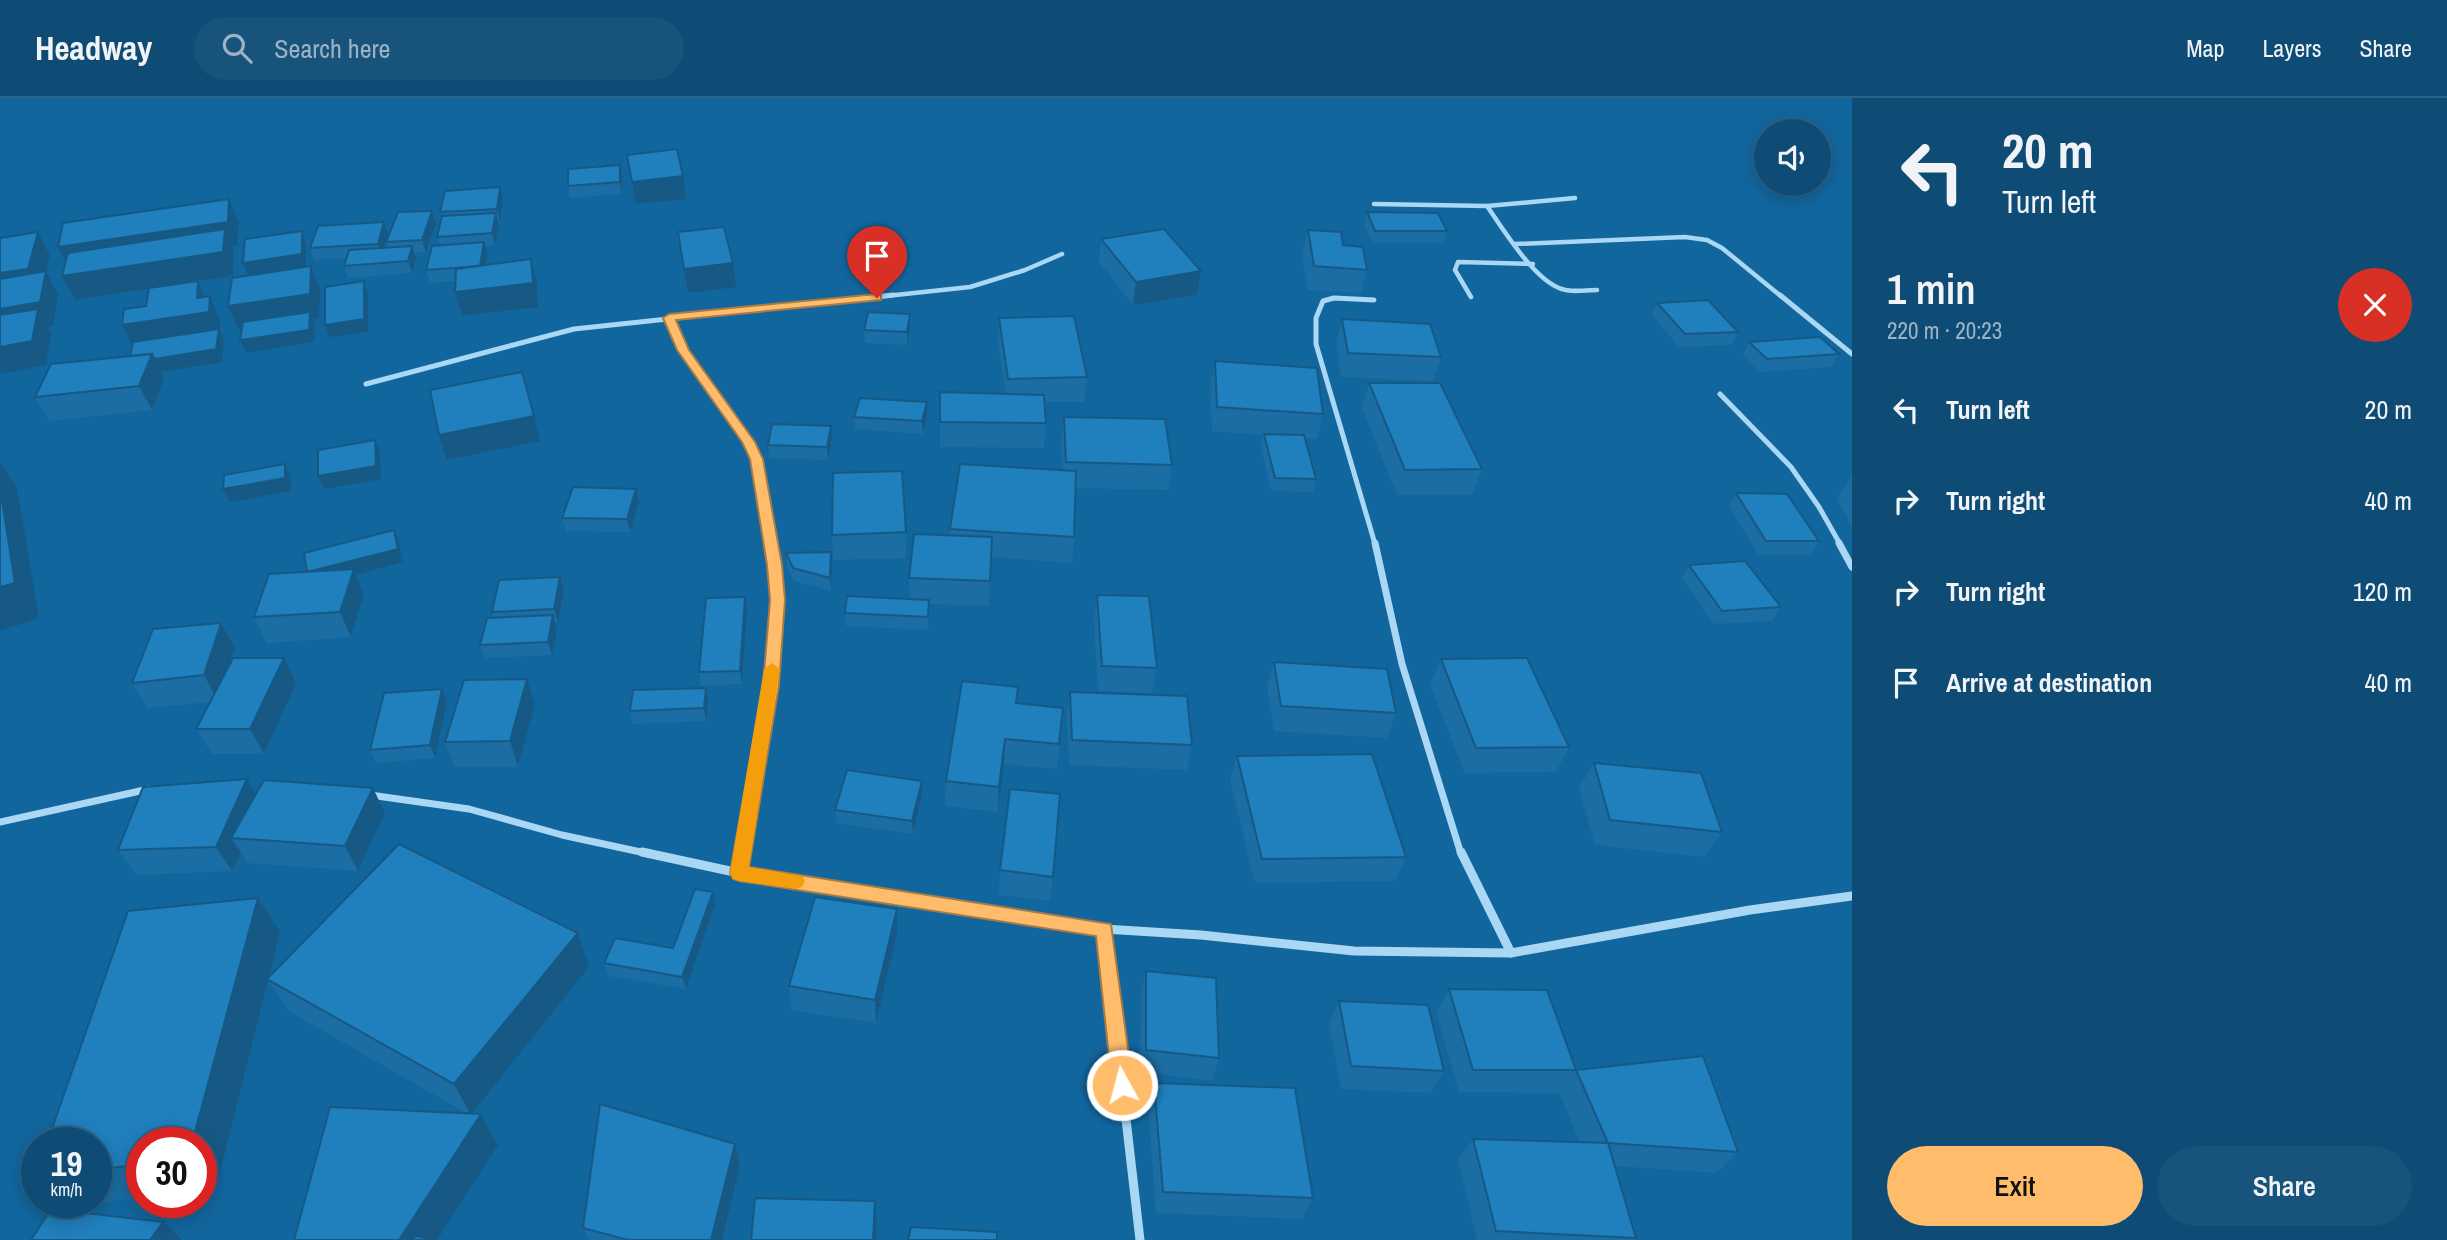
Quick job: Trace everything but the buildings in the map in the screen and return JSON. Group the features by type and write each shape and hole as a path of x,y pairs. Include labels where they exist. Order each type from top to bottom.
{"street":[{"path":"1374,204 1487,206 1575,198"},
{"path":"1487,206 1515,244 1556,287 1597,290"},
{"path":"1515,244 1675,237 1707,240 1722,248 1852,354"},
{"path":"366,384 561,331 970,287 1025,270 1062,254"},
{"path":"1471,297 1455,270 1458,261 1533,264"},
{"path":"1374,300 1334,298 1323,301 1316,318 1316,344 1369,516 1402,664 1461,853 1511,953"},
{"path":"669,318 683,350 749,442 757,459 774,565 777,600 772,673 739,873"},
{"path":"1720,394 1791,467 1819,507 1852,567"},
{"path":"0,822 147,789 160,789"},
{"path":"364,794 469,809 562,835 739,873 1104,929 1202,935 1354,951 1511,953 1750,910 1852,896"},
{"path":"1104,929 1140,1240"}],"slow traffic":[{"path":"772,669 739,873 796,881"}],"route":[{"path":"877,298 669,318 683,350 749,442 757,459 774,565 777,600 771,685 739,873 1104,929 1122,1085"}]}
